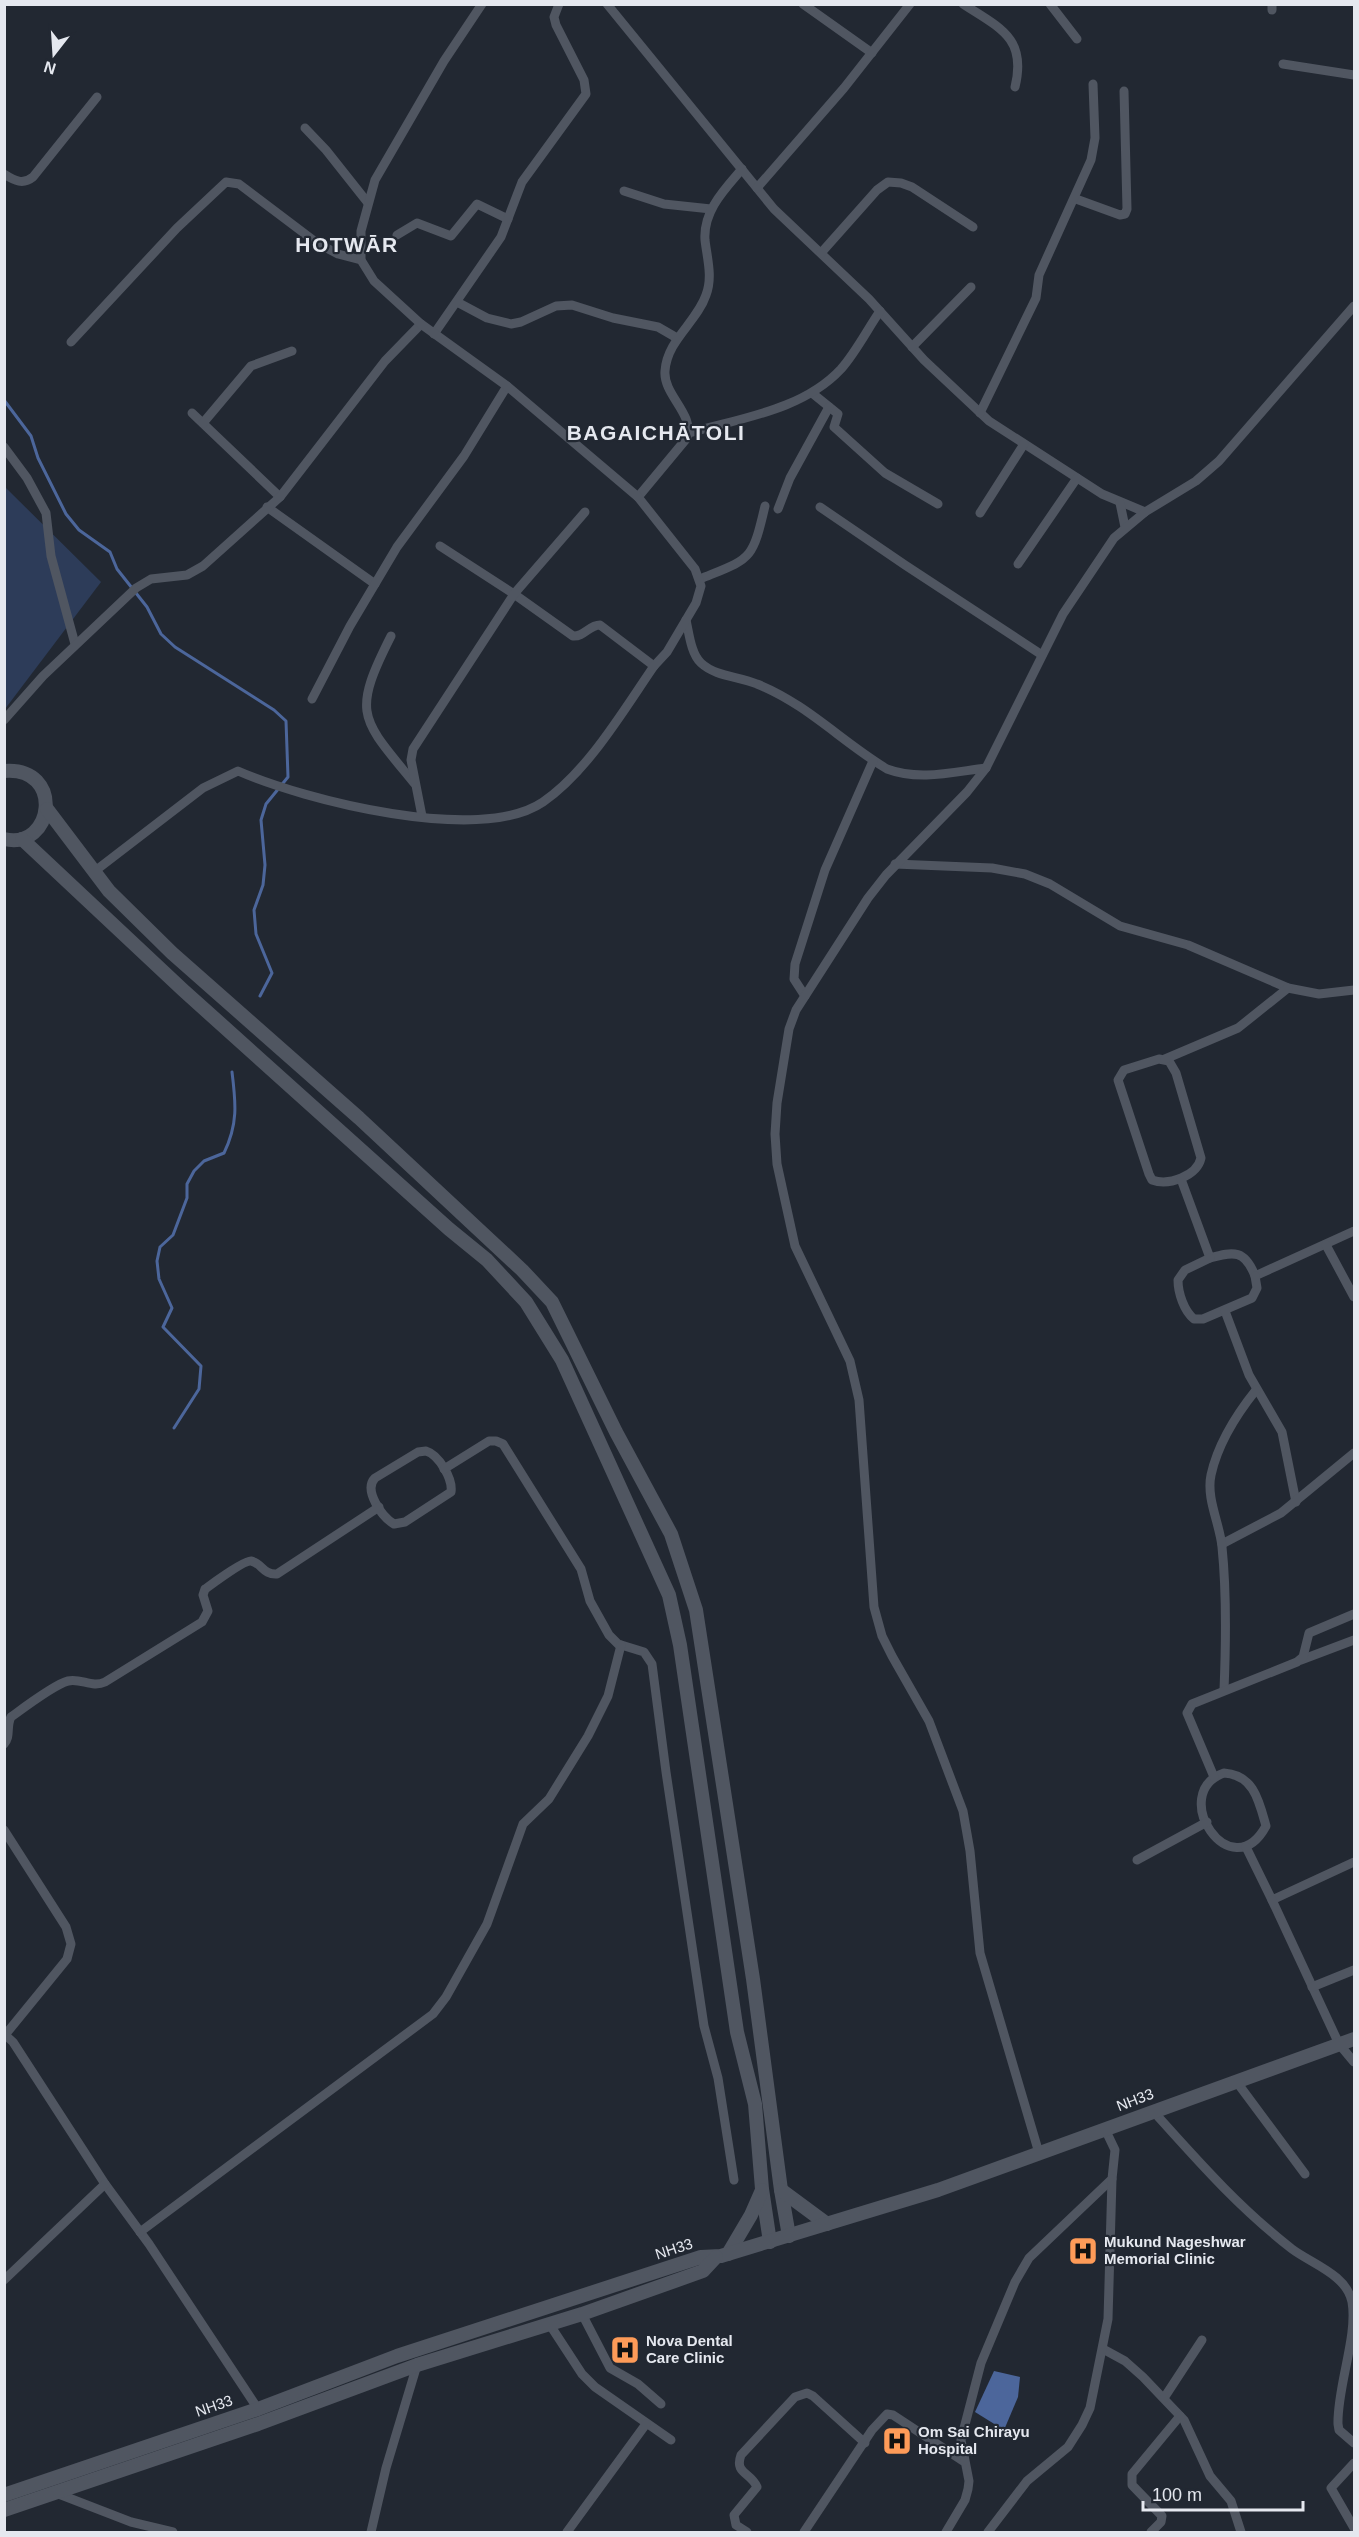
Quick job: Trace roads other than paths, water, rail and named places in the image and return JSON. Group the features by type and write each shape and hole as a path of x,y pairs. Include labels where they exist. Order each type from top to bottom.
{"main road":[{"path":"4,771 16,770 29,775 40,783 46,796 47,809 43,822 34,833 10,840"},
{"path":"47,809 109,891 172,953 359,1118 522,1270 552,1302 616,1432 671,1534 696,1610 751,1967 789,2236"},
{"path":"10,840 183,990 448,1229 488,1260 525,1302 562,1360 669,1595 680,1645 737,2032 755,2104 762,2189 770,2242"},
{"name":"NH33","path":"4,2495 258,2409 397,2356 496,2323 701,2257 722,2255 770,2242 938,2190 1354,2039"},
{"path":"4,2510 258,2424 417,2365 550,2325 703,2271 722,2255 751,2215 762,2189"},
{"path":"781,2190 827,2224"}],"street":[{"path":"95,871 203,788 238,771 267,784 337,804 456,819 500,817 524,812 541,803 576,773 654,666 667,652 699,594 700,579 695,569 638,496 507,386 422,324 374,281 361,260 361,231 375,180 444,61 482,4"},
{"path":"434,333 501,237 522,182 586,94 586,85 556,25 555,14 559,4"},
{"path":"607,4 774,208 980,413 1077,478 1120,503 1145,512"},
{"path":"803,4 872,53"},
{"path":"757,188 872,53 910,4"},
{"path":"963,4 1001,30 1010,40 1020,63 1015,87"},
{"path":"1050,4 1077,39"},
{"path":"1283,64 1354,75"},
{"path":"980,413 1036,298 1040,272 1076,199 1094,151 1093,84"},
{"path":"1076,199 1116,214 1123,215 1128,209 1124,91"},
{"path":"4,174 20,182 28,181 33,177 97,98"},
{"path":"305,128 326,150 368,203"},
{"path":"638,496 689,433 688,423 665,377 666,364 677,338 707,294 710,282 705,228 711,209 720,194 742,169"},
{"path":"820,253 877,190 888,182 912,187 973,227"},
{"path":"71,342 177,228 226,183 239,184 328,249 361,260"},
{"path":"624,191 664,204 711,209"},
{"path":"397,235 417,223 452,236 477,204 508,219"},
{"path":"912,347 970,287"},
{"path":"457,302 504,324 521,322 556,306 572,305 613,318 658,327 677,338"},
{"path":"1039,2153 980,1953 970,1851 963,1811 929,1721 892,1656 878,1624 874,1607 859,1400 850,1360 795,1246 777,1164 775,1134 781,1074 789,1029 805,996 868,898 895,864 967,792 986,768 1064,614 1114,538 1145,512 1196,481 1219,461 1354,306"},
{"path":"689,433 782,406 812,393 842,368 880,311"},
{"path":"4,720 75,644 133,591 151,579 187,575 204,566 280,497 385,361 422,324"},
{"path":"203,423 250,366 292,351"},
{"path":"312,699 350,626 397,547 464,456 507,386"},
{"path":"812,393 839,416 834,427 885,473 938,504"},
{"path":"778,509 790,478 830,407"},
{"path":"192,413 280,497"},
{"path":"980,513 1024,444"},
{"path":"4,447 27,478 46,513 51,556 75,644"},
{"path":"1018,564 1077,478"},
{"path":"1120,503 1125,527"},
{"path":"700,579 747,557 757,538 765,506"},
{"path":"267,507 375,584"},
{"path":"820,507 905,566 1042,655"},
{"path":"422,816 411,760 413,749 514,594 585,512"},
{"path":"440,546 573,636 578,636 594,625 604,627 654,666"},
{"path":"686,620 695,654 702,664 722,674 753,682 788,697 887,770 910,775 986,768"},
{"path":"391,636 368,683 366,708 372,729 416,785"},
{"path":"805,996 794,979 795,964 825,870 873,761"},
{"path":"895,864 992,868 1039,879 1120,926 1199,949 1288,988 1319,994 1354,990"},
{"path":"1165,1059 1176,1073 1201,1152 1199,1166 1181,1179 1160,1182 1150,1178 1119,1084 1119,1077 1124,1070 1151,1060 1165,1059 1238,1028 1288,988"},
{"path":"1181,1179 1209,1258"},
{"path":"1256,1276 1354,1231"},
{"path":"1326,1245 1354,1297"},
{"path":"1227,1253 1239,1254 1249,1263 1256,1276 1255,1296 1203,1319 1194,1319 1188,1314 1180,1294 1178,1280 1182,1272 1209,1258 1227,1253"},
{"path":"1225,1311 1256,1390 1282,1432 1296,1502"},
{"path":"1224,1690 1226,1612 1222,1544 1210,1490 1211,1475 1232,1423 1256,1390"},
{"path":"444,1469 489,1441 502,1444 581,1569 590,1601 609,1635 621,1645 644,1652 650,1659 654,1670 666,1772 702,2015 718,2078 734,2181"},
{"path":"418,1452 430,1452 444,1469 451,1483 451,1492 397,1525 391,1523 379,1507 370,1488 372,1482 418,1452"},
{"path":"1222,1544 1281,1513 1354,1456"},
{"path":"4,1744 8,1740 8,1724 11,1717 62,1683 76,1681 97,1685 105,1682 202,1622 208,1611 203,1595 205,1589 246,1562 254,1562 268,1574 277,1574 379,1507"},
{"path":"1301,1660 1309,1633 1354,1614"},
{"path":"1214,1777 1188,1713 1192,1704 1354,1640"},
{"path":"140,2232 433,2014 446,1998 487,1924 523,1824 549,1799 588,1736 608,1696 621,1645"},
{"path":"1224,1773 1237,1774 1247,1781 1259,1802 1266,1826 1258,1840 1246,1847 1229,1848 1216,1839 1206,1822 1200,1802 1202,1790 1214,1777 1224,1773"},
{"path":"1137,1860 1206,1822"},
{"path":"4,1830 66,1927 71,1944 63,1965 5,2035 13,2042 105,2184 140,2232 258,2409"},
{"path":"1246,1847 1339,2044 1354,2062"},
{"path":"1272,1900 1354,1862"},
{"path":"1312,1987 1354,1970"},
{"path":"1236,2081 1305,2174"},
{"path":"1153,2111 1241,2207 1296,2252 1339,2279 1350,2293 1353,2312 1338,2424 1344,2435 1354,2443"},
{"path":"988,2532 1027,2481 1056,2458 1076,2437 1090,2408 1109,2308 1112,2179 1115,2150 1105,2129"},
{"path":"946,2532 965,2500 968,2489 969,2481 963,2461 961,2440 968,2404 981,2363 1015,2282 1036,2249 1112,2179"},
{"path":"4,2280 105,2184"},
{"path":"582,2314 610,2368 638,2384 661,2404"},
{"path":"550,2325 582,2374 595,2387 671,2440"},
{"path":"1164,2398 1202,2340"},
{"path":"1103,2349 1133,2368 1180,2416 1190,2430 1210,2476 1231,2501 1241,2532"},
{"path":"372,2532 384,2476 417,2365"},
{"path":"747,2532 736,2525 734,2516 757,2487 756,2482 742,2470 739,2460 741,2455 795,2397 807,2393 813,2396 865,2443"},
{"path":"804,2532 882,2417 887,2414 893,2415 963,2461"},
{"path":"1151,2532 1161,2522 1162,2516 1132,2485 1132,2474 1180,2416"},
{"path":"567,2532 646,2424"},
{"path":"1354,2463 1331,2488 1354,2528"},
{"path":"55,2493 131,2522 173,2532"}],"waterway":[{"path":"4,400 31,436 38,458 66,514 79,530 110,552 117,569 147,607 161,634 175,647 274,710 286,721 288,777 266,804 261,820 265,865 263,885 254,910 256,934 272,973 260,996"},
{"path":"174,1428 199,1389 201,1366 163,1327 172,1308 159,1279 157,1261 160,1247 173,1235 187,1198 187,1184 194,1171 204,1161 224,1153 229,1143 235,1114 232,1072"}],"place":[{"name":"Mukund Nageshwar Memorial Clinic","path":"1083,2251"},
{"name":"Nova Dental Care Clinic","path":"625,2350"},
{"name":"Om Sai Chirayu Hospital","path":"897,2441"}],"district":[{"name":"HOTWĀR","path":"347,245"},
{"name":"BAGAICHĀTOLI","path":"656,433"}]}
